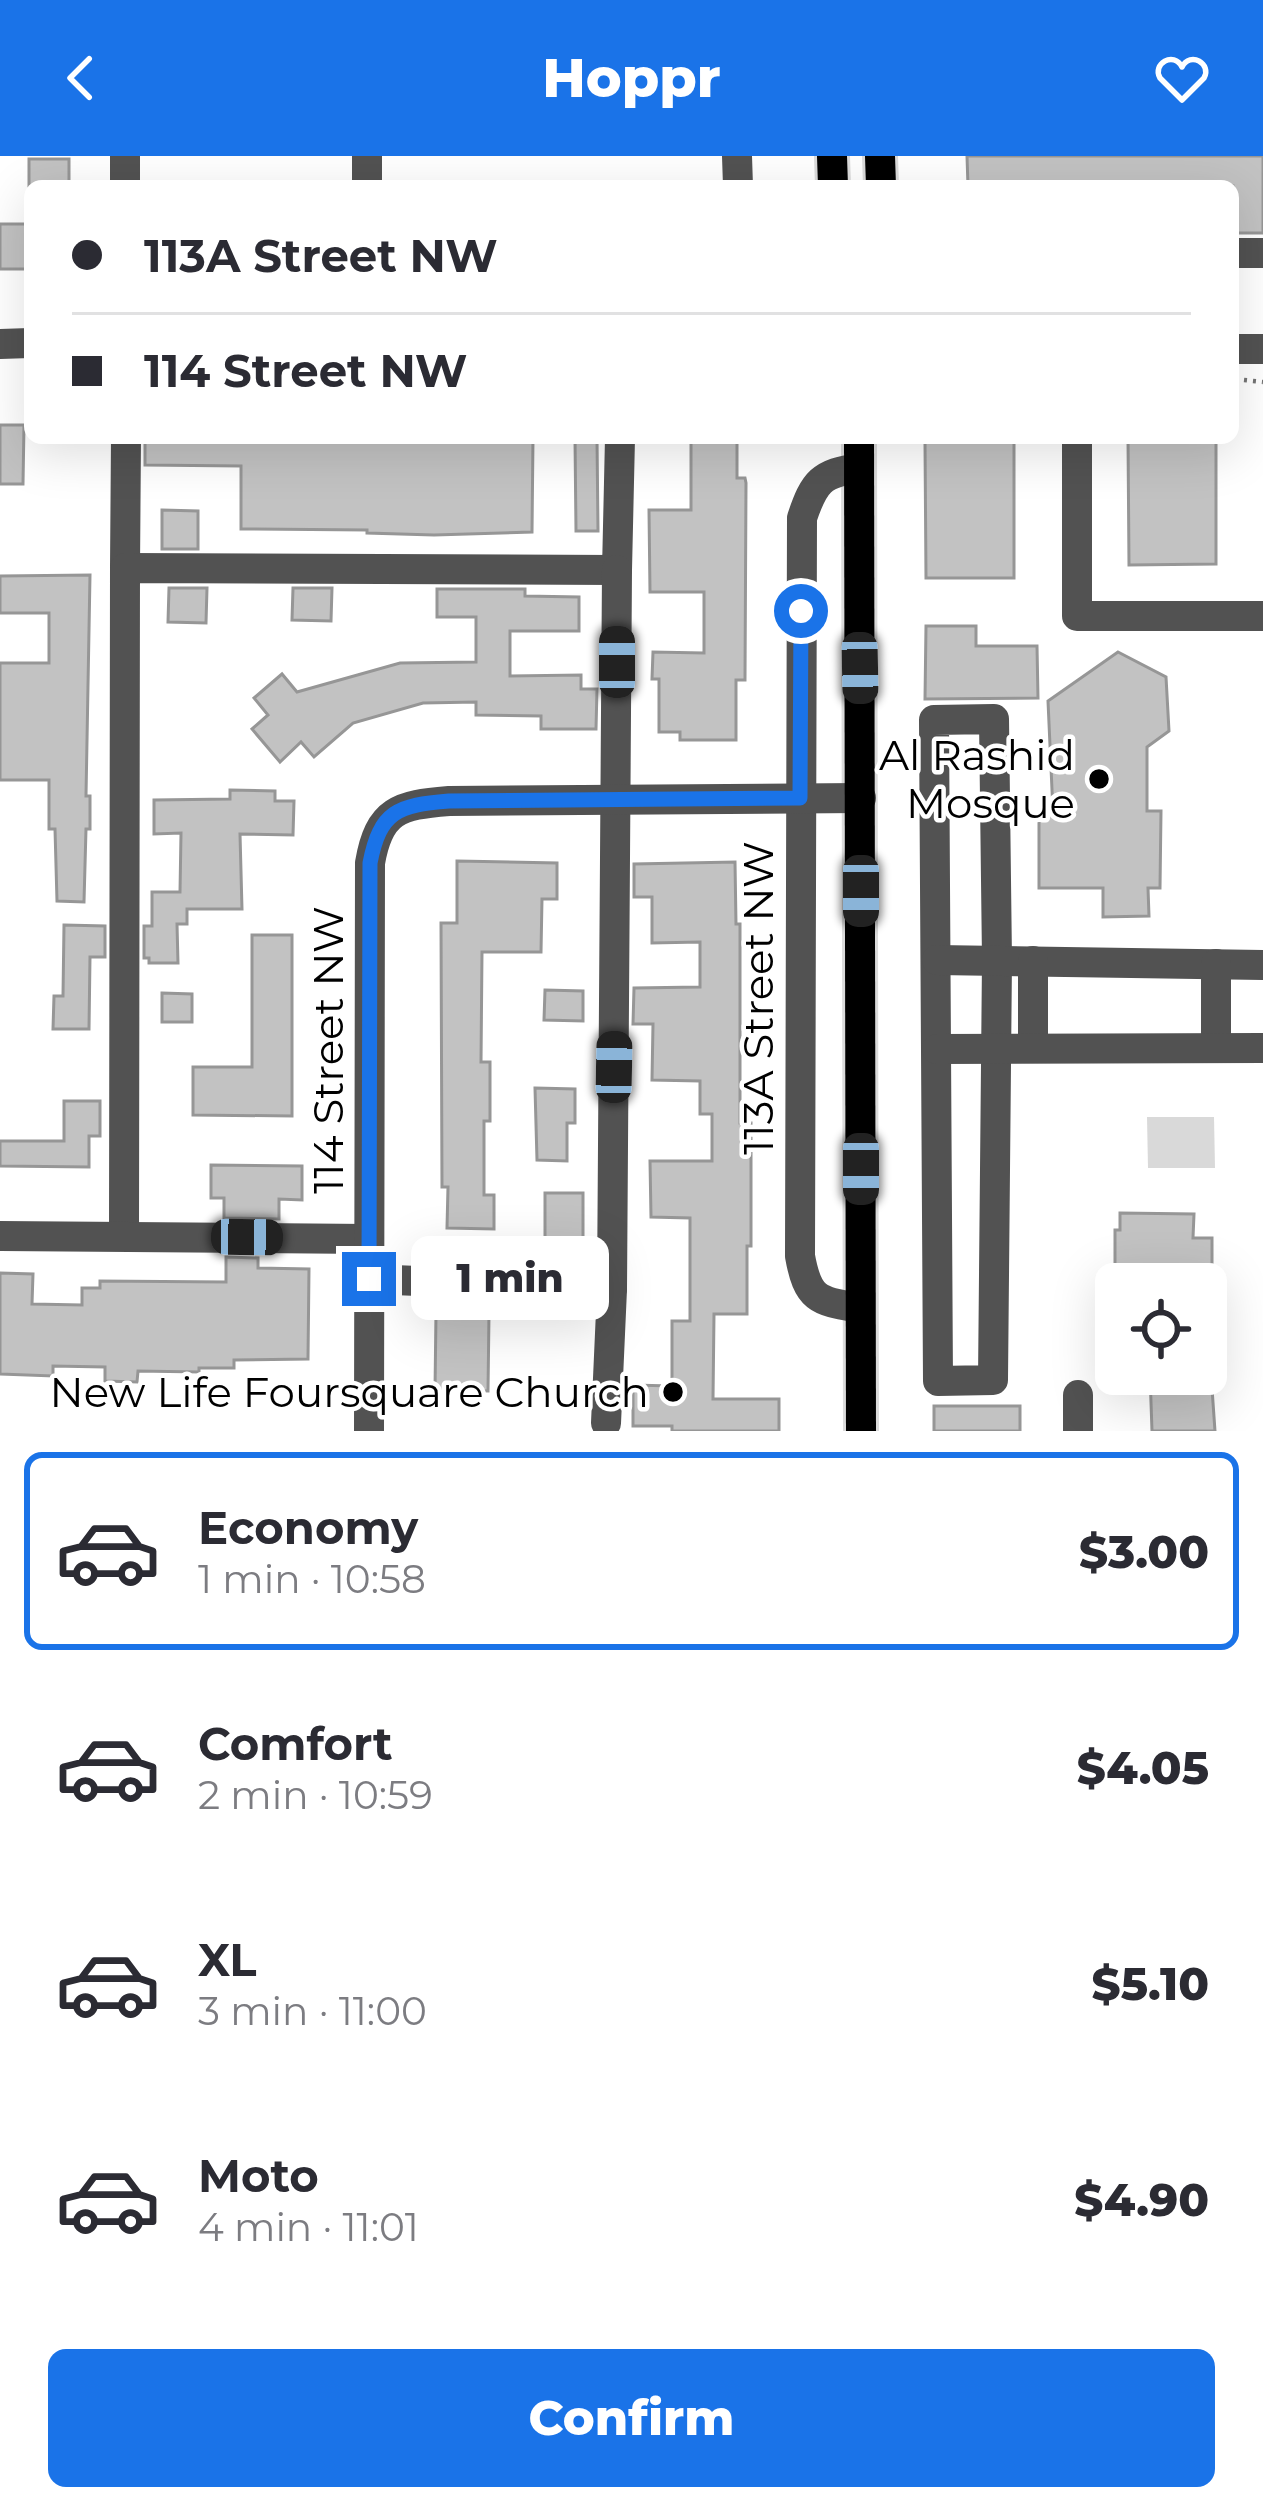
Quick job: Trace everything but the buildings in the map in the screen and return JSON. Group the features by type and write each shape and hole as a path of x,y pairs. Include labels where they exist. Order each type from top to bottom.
{"main road":[{"name":"113A Street NW","path":"859,453 861,1431"}],"street":[{"path":"124,1235 126,444"},
{"path":"607,1423 620,444"},
{"path":"1077,444 1077,616 1263,616"},
{"name":"113A Street NW","path":"859,453 811,491 802,518 800,1256 805,1284 820,1301 860,1308"},
{"path":"125,568 617,570"},
{"path":"994,719 997,960 992,1380 938,1381 934,720 994,719"},
{"path":"617,801 862,798"},
{"name":"114 Street NW","path":"369,1431 370,863 375,837 387,816 415,804 617,801"},
{"path":"937,960 1263,965"},
{"path":"1033,961 1033,1048"},
{"path":"1216,964 1216,1048"},
{"path":"937,1049 1263,1048"},
{"path":"0,1236 369,1240"},
{"path":"369,1279 612,1289"},
{"path":"1078,1395 1078,1431"}],"shaded area":[{"path":"1147,1117 1214,1117 1215,1168 1148,1168"}],"place":[{"name":"Al Rashid Mosque","path":"1099,779"},
{"name":"New Life Foursquare Church","path":"673,1392"}],"route":[{"path":"369,1279 370,863 375,837 387,816 415,804 449,801 800,798 801,611"}]}
